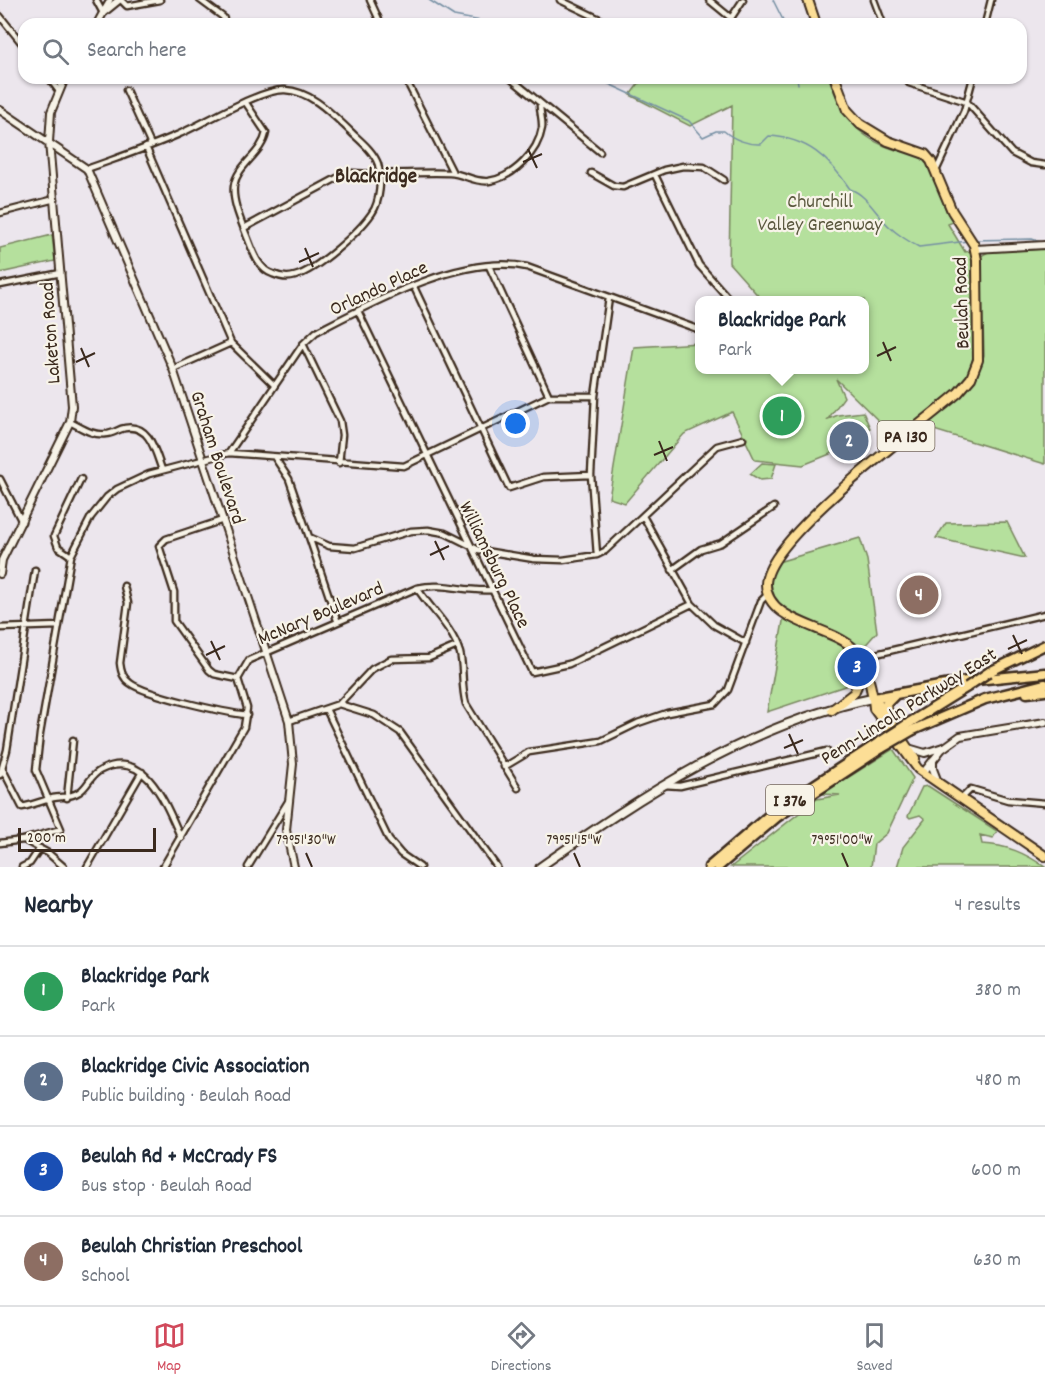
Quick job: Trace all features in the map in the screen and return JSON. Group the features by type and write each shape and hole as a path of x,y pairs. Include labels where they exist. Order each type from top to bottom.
{"highway":[{"name":"Penn-Lincoln Parkway East","path":"709,867 773,812 911,727 989,672 1045,645"},
{"path":"874,698 958,682 1045,672"},
{"name":"Penn-Lincoln Parkway East","path":"911,727 996,696 1045,684"},
{"path":"996,696 1045,691"},
{"path":"888,719 886,704 898,692"},
{"name":"Penn-Lincoln Parkway East","path":"718,867 777,817 880,745"}],"main road":[{"path":"808,0 814,18"},
{"name":"Beulah Road","path":"767,595 768,571 802,526 942,407 971,378 978,360 974,247 969,235 951,211 936,171 925,154 888,141 860,124 847,110 837,84"},
{"path":"767,595 782,612 843,641 859,658 874,698 923,773"},
{"path":"831,710 854,693 864,670"},
{"path":"540,867 662,785 744,742 831,710 874,698"},
{"path":"874,698 874,709 898,745 923,773 1045,856"}],"street":[{"path":"96,0 103,13"},
{"path":"100,18 110,0"},
{"path":"103,13 120,0 127,6 160,0"},
{"path":"200,0 223,18"},
{"path":"370,0 378,18"},
{"path":"560,0 598,18"},
{"path":"709,0 731,18 743,0"},
{"path":"986,18 991,0"},
{"path":"876,1 881,18"},
{"path":"0,16 18,38"},
{"path":"54,84 58,90"},
{"name":"Laketon Road","path":"0,574 3,560 70,422 72,406 49,142 51,112 62,84"},
{"path":"408,84 453,173"},
{"path":"517,84 600,152"},
{"path":"915,84 968,102 1012,153 1031,163 1045,165"},
{"path":"936,171 968,102 972,84"},
{"path":"126,90 231,343 274,385"},
{"path":"0,110 87,169 124,152 149,146 246,102 266,93 284,90 317,102 374,155 379,175 377,202 372,213 323,260 294,277 271,274 259,263 244,228 234,196 234,184 243,167 264,143 266,133 246,102"},
{"path":"244,228 337,178 352,173 379,175 453,173 469,179 489,181 504,176 524,162 539,141 542,125 540,105"},
{"path":"591,173 614,186 623,187 671,168 698,166 724,180"},
{"name":"Graham Boulevard","path":"87,169 173,369 289,722 293,764 285,830 294,867"},
{"path":"655,175 699,265 726,296"},
{"path":"0,213 55,199"},
{"path":"974,247 1044,245"},
{"name":"Orlando Place","path":"229,453 303,344 316,332 437,275 508,263 527,267 695,329"},
{"path":"489,266 549,396"},
{"path":"0,285 61,273"},
{"path":"414,287 509,488 543,477 591,475"},
{"path":"597,555 591,475 595,396 609,298"},
{"name":"Williamsburg Place","path":"358,311 532,672 569,664 692,604"},
{"path":"173,369 231,343"},
{"path":"303,344 340,421 342,435 339,463"},
{"path":"0,843 23,840 61,829 36,770 40,734 71,556 91,517 107,497 117,489 162,470 229,453 339,463 404,466 549,396 595,396"},
{"path":"70,422 93,434 108,434 135,427 143,431 150,440 162,470"},
{"path":"309,537 329,546 355,548 411,531 428,530 445,533 480,550 534,559 563,560 597,555 605,551 717,446 743,439"},
{"path":"275,458 288,479 337,620"},
{"path":"0,479 22,522"},
{"path":"71,556 58,547 54,536 81,479"},
{"path":"672,570 701,549 721,543 774,507"},
{"path":"643,516 692,604 714,626 746,643"},
{"path":"163,867 239,738 247,715 238,679 214,674 209,670 174,621 174,592 159,546 166,539 223,520"},
{"path":"0,775 35,570"},
{"name":"McNary Boulevard","path":"238,679 243,665 266,650 417,588 435,584 471,591 491,590"},
{"path":"124,586 128,603 120,663 121,673 128,682 146,690 247,715"},
{"path":"417,588 428,607 446,624 457,646 466,704 518,788"},
{"path":"504,766 529,752 601,741 667,713 716,704 728,690 761,601 767,595"},
{"path":"859,658 1045,614"},
{"path":"0,628 59,626"},
{"path":"289,722 339,704 382,663 391,659 429,658 457,646"},
{"path":"339,704 374,715 400,732 496,867"},
{"path":"326,709 389,840 401,854 420,867"},
{"path":"906,746 916,752 925,753 971,732 1045,722"},
{"path":"67,798 73,740"},
{"path":"923,773 946,745"},
{"path":"662,785 680,786 827,751"},
{"path":"933,760 934,772 940,785"},
{"path":"2,768 19,805 67,798 82,791 87,781 101,770 119,765 142,772 153,782 181,838"},
{"path":"87,867 142,772"},
{"path":"960,799 971,789 1008,800 1045,803"},
{"path":"248,867 290,800"},
{"path":"23,840 40,848 64,867"},
{"path":"24,867 40,848"}],"green space":[{"name":"Churchill Valley Greenway","path":"638,84 831,84 845,114 861,132 882,145 923,159 930,167 953,222 948,224 965,252 971,251 975,314 974,349 968,374 954,393 936,410 897,439 836,379 844,397 828,419 838,415 863,412 870,428 837,440 840,450 803,465 755,460 732,412 684,434 625,503 609,498 634,347 695,343 695,374 869,374 869,296 758,296 729,263 732,105 690,126 630,95"},
{"path":"52,235 55,261 0,273 0,248"},
{"path":"1045,249 1045,464 924,427 952,404 968,387 984,355 981,256 988,252"},
{"path":"762,463 776,464 771,479 760,480 750,474"},
{"path":"1007,522 1025,558 936,538 946,523"},
{"path":"860,538 867,560 877,632 854,658 857,682 767,712 785,610 775,599 771,588 772,576 778,562"},
{"path":"893,749 913,778 887,833 874,844 871,867 731,867 817,799 840,795 822,794"},
{"path":"928,786 997,831 993,838 980,835 982,844 1015,851 1045,867 897,867 903,847 925,819 920,815 910,818 908,816 922,787"}],"waterway":[{"path":"429,0 454,16 465,18"},
{"path":"773,0 782,18"},
{"path":"609,84 689,121 703,137 716,131 724,131 736,139 751,144 761,144 769,136 806,145 825,159 850,189 862,196 886,223 919,247 968,241"},
{"path":"973,240 1032,239 1044,243"}],"place":[{"name":"Blackridge Park","path":"782,416"},
{"name":"Blackridge Civic Association","path":"849,441"},
{"name":"Beulah Christian Preschool","path":"919,595"},
{"name":"Beulah Rd + McCrady FS","path":"857,667"}],"district":[{"name":"Blackridge","path":"376,175"}]}
